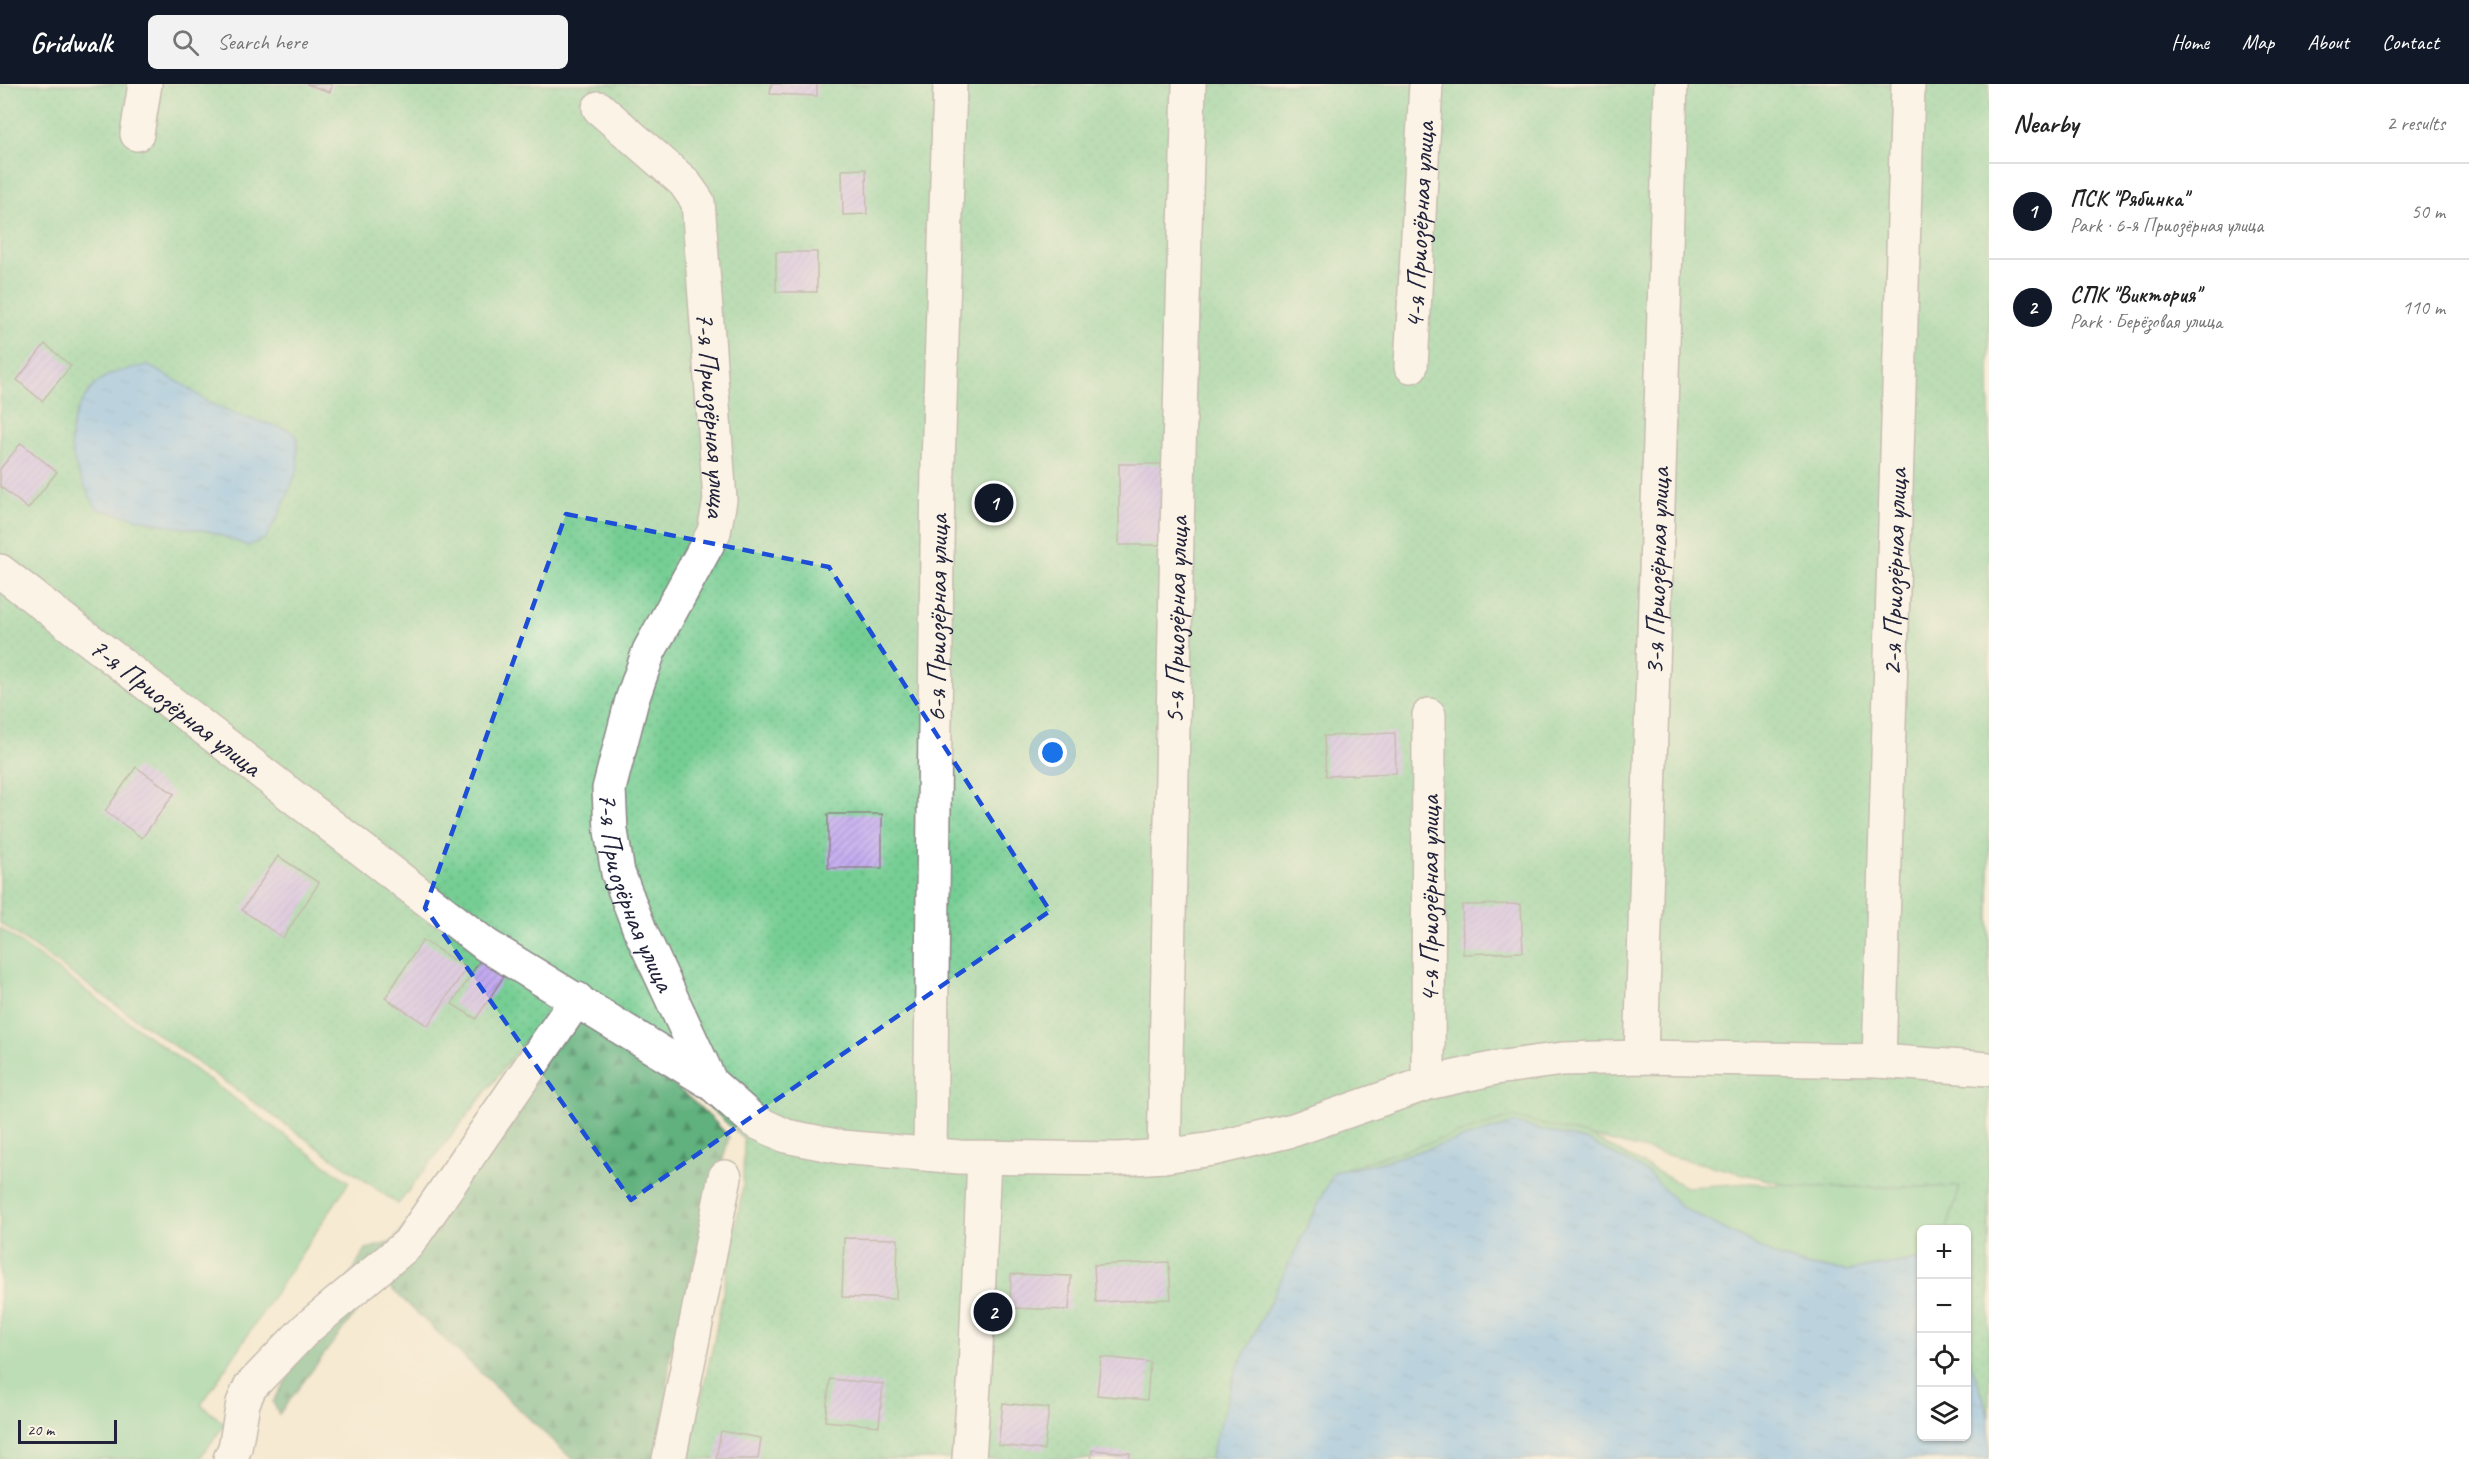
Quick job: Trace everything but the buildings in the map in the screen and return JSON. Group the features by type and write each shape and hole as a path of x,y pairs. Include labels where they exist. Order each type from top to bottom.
{"street":[{"path":"137,134 145,84"},
{"name":"6-я Приозёрная улица","path":"930,1154 938,465 950,84"},
{"name":"5-я Приозёрная улица","path":"1164,1156 1178,487 1190,84"},
{"name":"4-я Приозёрная улица","path":"1411,366 1426,84"},
{"name":"3-я Приозёрная улица","path":"1641,1057 1671,84"},
{"name":"2-я Приозёрная улица","path":"1879,1061 1908,84"},
{"name":"7-я Приозёрная улица","path":"599,108 684,182 698,202 720,500 714,532 649,651 632,700 609,789 611,831 618,873 640,930 711,1083"},
{"name":"7-я Приозёрная улица","path":"0,571 486,945 711,1083 754,1121 786,1136 841,1147 984,1158 1118,1159 1164,1156 1213,1149 1293,1130 1428,1083 1496,1068 1563,1059 1641,1057 1879,1061 1989,1069"},
{"name":"4-я Приозёрная улица","path":"1428,1083 1430,715"},
{"path":"230,1459 235,1448 243,1403 250,1387 306,1329 408,1244 577,999"},
{"path":"969,1459 984,1158"},
{"path":"669,1459 725,1177"}],"highlighted area":[{"path":"566,514 829,567 1050,911 631,1200 425,908"}],"green space":[{"path":"0,84 1989,84 1989,1422 1986,1405 1971,1364 1971,1225 1948,1225 1960,1187 1797,1187 1512,1117 1334,1172 1235,1373 1210,1459 690,1459 692,1437 713,1346 743,1187 744,1139 683,1082 558,999 398,1204 0,923"},
{"path":"0,928 349,1182 201,1405 225,1424 199,1459 0,1459"},
{"path":"575,1014 675,1086 729,1137 670,1355 661,1459 572,1459 381,1279 279,1414 273,1402 366,1249 392,1242"},
{"path":"1505,1091 1686,1187 1751,1183 1778,1185 1800,1165 1961,1187 1948,1225 1917,1225 1917,1260 1847,1271 1810,1266 1778,1257 1681,1207 1647,1172 1588,1141 1515,1123 1379,1163 1334,1172 1210,1459 1156,1459 1283,1170"}],"water":[{"path":"147,365 184,385 209,403 247,418 287,429 297,436 298,468 280,513 265,539 248,546 209,531 170,526 97,509 77,470 73,457 71,431 75,417 88,393 102,379 111,374"},
{"path":"1515,1123 1588,1141 1647,1172 1681,1207 1778,1257 1810,1266 1847,1271 1917,1260 1917,1441 1971,1441 1971,1364 1986,1405 1989,1422 1989,1459 1210,1459 1235,1373 1334,1172 1379,1163"}],"place":[{"name":"ПСК \"Рябинка\"","path":"994,503"},
{"name":"СПК \"Виктория\"","path":"993,1312"}]}
